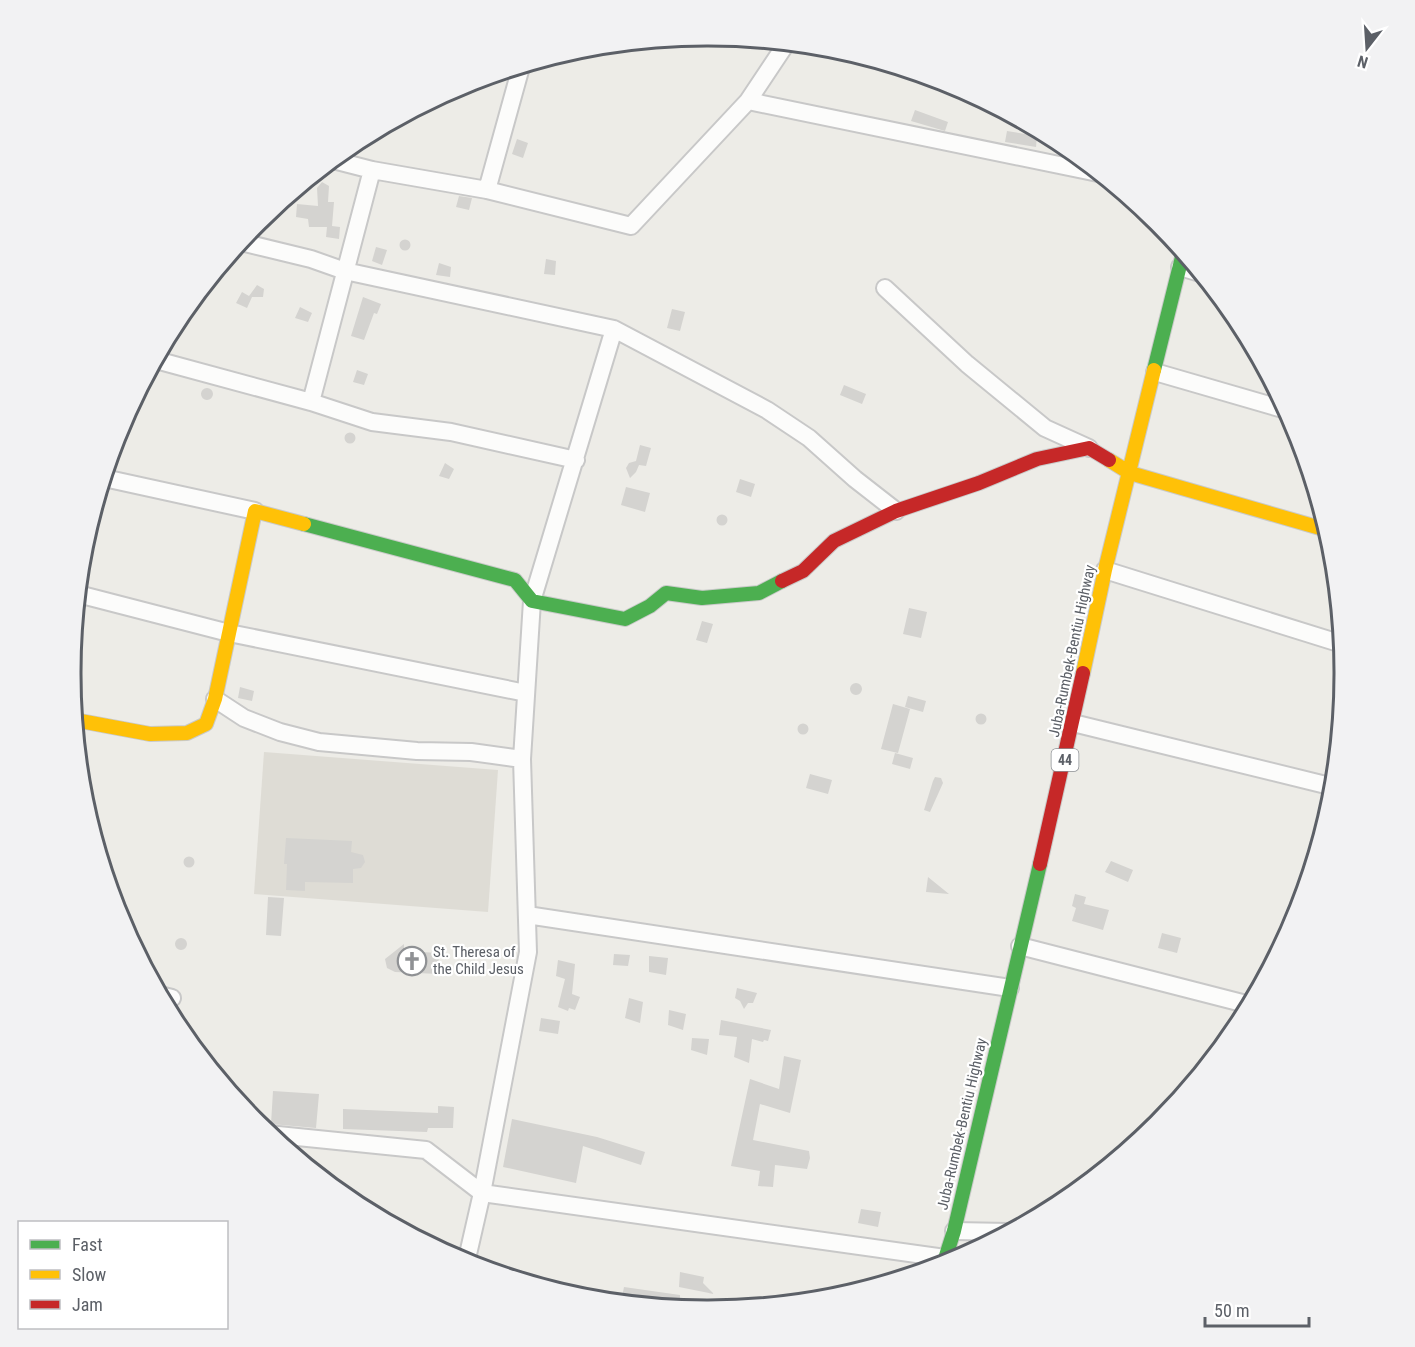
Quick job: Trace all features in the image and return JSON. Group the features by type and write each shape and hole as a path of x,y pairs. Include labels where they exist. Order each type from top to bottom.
{"street":[{"path":"344,163 372,170 487,190 631,226 748,100 781,51"},
{"path":"487,190 518,76"},
{"path":"748,100 1080,169"},
{"path":"311,402 372,170"},
{"path":"251,244 310,259 345,271 614,329 767,410 809,438 855,479 896,511"},
{"name":"Juba-Rumbek-Bentiu Highway","path":"947,1253 954,1231 1074,723 1106,570 1181,263"},
{"path":"885,288 967,363 1045,428 1089,447 1130,472 1317,527"},
{"path":"468,1253 528,952 522,759 532,601 614,329"},
{"path":"164,362 311,402 372,422 451,432 576,460"},
{"path":"1155,372 1275,407"},
{"path":"112,480 255,511 515,580 532,601 624,619 650,606 666,593 702,598 759,593 803,571 834,541 896,511 979,483 1037,459 1089,447"},
{"path":"83,721 150,734 187,733 206,724 215,699 255,511"},
{"path":"1106,570 1333,641"},
{"path":"86,596 229,633 526,693"},
{"path":"215,699 244,718 280,732 318,742 417,751 471,752 522,759"},
{"path":"1074,723 1324,785"},
{"path":"527,915 1010,988"},
{"path":"1020,946 1241,1003"},
{"path":"284,1136 426,1150 482,1193 931,1259"},
{"path":"954,1231 993,1232"}],"shaded area":[{"path":"264,752 498,770 488,912 254,894"}],"building":[{"path":"915,110 948,122 945,131 911,121"},
{"path":"1007,131 1026,134 1037,140 1036,147 1005,142"},
{"path":"517,139 528,143 523,158 512,154"},
{"path":"322,182 329,186 328,202 334,202 332,226 340,227 339,239 326,237 327,227 309,227 308,219 296,217 297,204 318,206 317,188"},
{"path":"459,196 472,198 469,210 456,207"},
{"path":"405,239 411,245 405,251 399,245"},
{"path":"376,247 387,250 382,265 372,261"},
{"path":"546,259 556,261 555,275 544,274"},
{"path":"439,263 451,267 450,277 436,275"},
{"path":"257,285 264,289 263,297 252,297 247,308 236,303 242,292 249,296"},
{"path":"363,297 381,304 377,314 374,313 364,340 351,336"},
{"path":"300,307 312,313 308,322 295,318"},
{"path":"672,309 685,312 680,331 667,328"},
{"path":"357,370 368,374 364,385 353,382"},
{"path":"844,385 866,394 862,404 840,395"},
{"path":"207,388 213,394 207,400 201,394"},
{"path":"350,432 356,438 350,444 344,438"},
{"path":"640,445 651,448 646,466 639,465 630,478 626,468 629,463 636,461"},
{"path":"445,463 454,469 449,479 439,476"},
{"path":"740,479 755,484 751,497 736,492"},
{"path":"626,487 650,493 645,512 621,505"},
{"path":"722,514 728,520 722,526 716,520"},
{"path":"909,608 927,612 921,638 903,634"},
{"path":"702,621 713,624 707,643 696,640"},
{"path":"856,683 862,689 856,695 850,689"},
{"path":"240,687 254,691 252,701 238,698"},
{"path":"908,696 926,701 923,712 905,707"},
{"path":"893,704 910,709 898,753 881,749"},
{"path":"981,713 987,719 981,725 975,719"},
{"path":"803,723 809,729 803,735 797,729"},
{"path":"895,753 913,758 910,769 892,764"},
{"path":"810,774 832,780 828,794 806,788"},
{"path":"935,777 941,778 943,783 930,812 924,810"},
{"path":"286,838 352,841 351,852 363,855 365,862 361,868 353,869 353,883 305,882 305,891 286,890 287,864 284,864"},
{"path":"189,856 195,862 189,868 183,862"},
{"path":"1111,861 1133,870 1128,882 1105,872"},
{"path":"928,877 949,894 926,892"},
{"path":"1075,894 1086,897 1084,904 1109,910 1103,930 1072,921 1076,908 1072,906"},
{"path":"268,897 284,898 281,936 266,935"},
{"path":"1162,933 1181,938 1177,953 1158,948"},
{"path":"181,938 187,944 181,950 175,944"},
{"name":"St. Theresa of the Child Jesus","path":"404,944 404,951 439,953 438,974 395,972 387,968 385,959"},
{"path":"614,954 630,955 628,966 613,965"},
{"path":"649,956 668,958 666,975 649,972"},
{"path":"558,960 575,964 572,994 580,997 575,1010 569,1008 568,1011 558,1007 565,979 556,976"},
{"path":"737,988 757,993 753,1003 748,1003 744,1009 740,1001 735,998"},
{"path":"629,998 643,1002 640,1023 625,1018"},
{"path":"669,1010 686,1014 683,1030 668,1025"},
{"path":"541,1018 560,1021 558,1034 539,1031"},
{"path":"721,1020 771,1030 768,1041 752,1039 749,1063 734,1057 737,1037 719,1035"},
{"path":"692,1038 709,1039 707,1055 691,1050"},
{"path":"784,1056 801,1060 790,1113 760,1104 753,1140 809,1151 810,1158 807,1169 775,1165 773,1187 758,1186 760,1171 731,1166 750,1079 779,1089"},
{"path":"273,1091 319,1094 316,1128 271,1124"},
{"path":"438,1106 454,1107 453,1128 428,1128 427,1132 343,1129 343,1109 438,1113"},
{"path":"512,1119 597,1137 645,1152 641,1165 583,1146 576,1183 503,1167"},
{"path":"861,1209 881,1212 878,1227 858,1223"},
{"path":"680,1272 704,1277 703,1283 714,1294 679,1287"},
{"path":"624,1287 680,1295 680,1299 666,1299 623,1294"}],"traffic: fast":[{"path":"1154,370 1181,262"},
{"path":"304,524 515,580 532,601 625,619 650,606 666,593 702,598 759,593 782,581"},
{"path":"947,1253 954,1231 1040,864"}],"traffic: slow":[{"path":"1083,673 1105,570 1154,370"},
{"path":"1109,460 1130,473 1317,527"},
{"path":"83,721 150,734 187,733 206,724 215,699 255,511 304,524"}],"traffic: jam":[{"path":"782,581 803,571 834,541 896,511 979,483 1037,459 1089,448 1109,460"},
{"path":"1040,864 1083,673"}],"place":[{"name":"St. Theresa of the Child Jesus","path":"412,961"}]}
